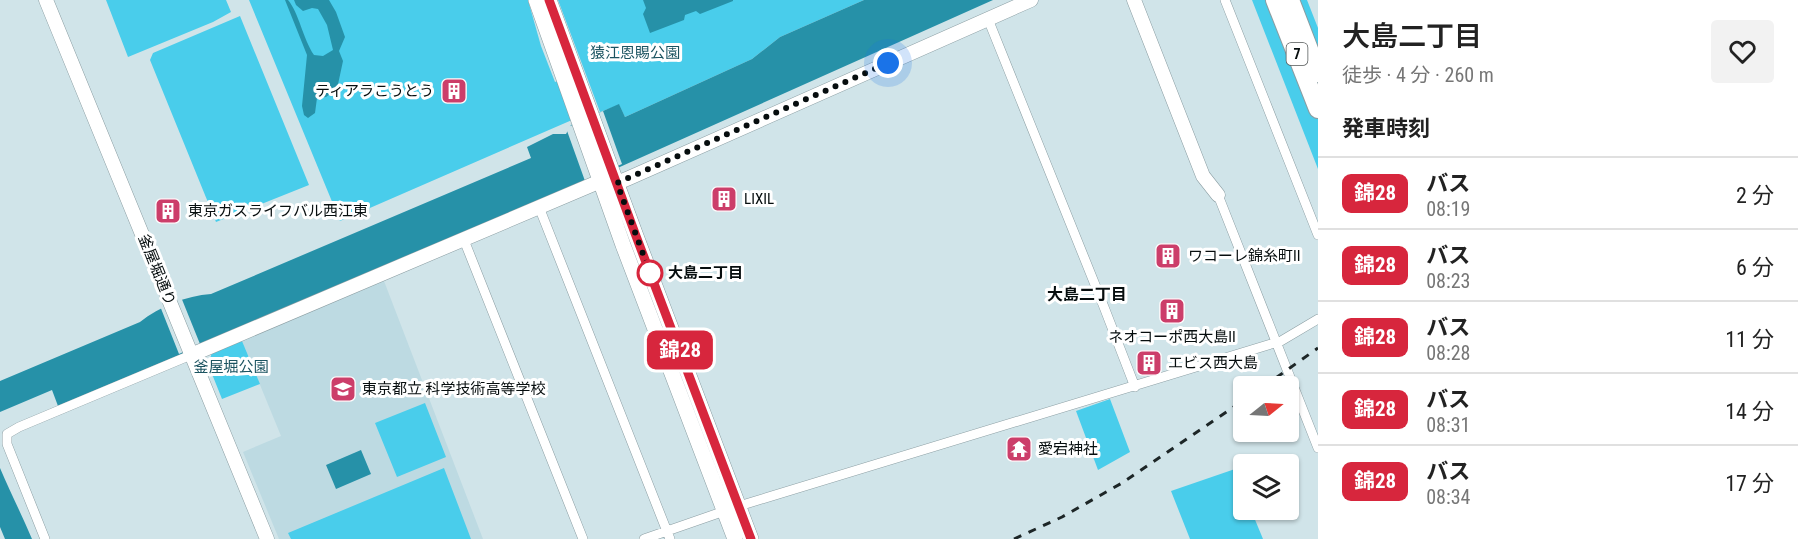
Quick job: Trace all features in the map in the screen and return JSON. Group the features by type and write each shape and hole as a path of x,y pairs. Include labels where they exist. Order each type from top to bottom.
{"highway":[{"name":"7","path":"1275,0 1318,109"},
{"name":"7","path":"1290,0 1318,73"}],"main road":[{"path":"536,0 584,114 732,509 751,539"},
{"path":"549,0 584,114"},
{"path":"732,509 735,539"}],"street":[{"name":"釜屋堀通り","path":"46,0 267,539"},
{"path":"45,539 7,444 7,434 19,427 190,352 464,240 607,177 1031,0"},
{"path":"1134,0 1203,176 1218,195 1318,448"},
{"path":"1226,0 1318,235"},
{"path":"988,19 1135,387"},
{"path":"539,207 669,535"},
{"path":"464,240 583,539"},
{"path":"644,539 669,535 732,509 1277,342 1318,319"}],"shaded area":[{"path":"285,0 292,5 314,55 323,56 333,50 327,25 318,9 303,11 294,0 329,0 345,37 339,51 343,61 337,89 326,97 317,98 315,113 308,118 304,115 302,106 307,55"},
{"path":"643,0 733,1 700,14 696,11 685,15 684,20 650,33 643,14 646,8"},
{"path":"864,0 993,0 470,234 58,406 52,390 0,412 0,381 140,322 174,303 211,294 531,158 527,147 553,134 566,134 571,125 619,104 625,117 752,59 780,37"},
{"name":"東京都立 科学技術高等学校","path":"384,281 483,539 279,539 243,452 281,436 242,341"},
{"path":"361,450 371,474 336,489 326,465"},
{"path":"0,468 32,539 5,539 0,527"}],"green space":[{"path":"106,0 226,0 231,12 213,22 128,57"},
{"name":"猿江恩賜公園","path":"249,0 528,0 541,46 555,82 558,81 572,120 340,221"},
{"name":"猿江恩賜公園","path":"558,0 864,0 780,37 752,59 625,117 619,105 600,112"},
{"path":"1252,0 1307,0 1318,28 1318,169"},
{"path":"240,16 309,185 216,222 150,60 153,53"},
{"name":"釜屋堀公園","path":"242,341 260,384 222,399 208,364 213,350"},
{"path":"1110,399 1130,452 1098,470 1076,411"},
{"path":"425,403 446,457 397,477 375,423"},
{"path":"444,468 471,539 291,539 288,533"},
{"path":"1233,470 1233,520 1255,520 1263,539 1190,539 1171,491"}],"pier":[{"path":"603,111 622,164 585,181 566,128"},
{"path":"181,297 200,344 179,354 160,306"}],"railway":[{"path":"1279,376 1318,348"},
{"path":"1014,539 1062,517 1122,483 1233,407"}],"bus line":[{"name":"錦28","path":"549,0 751,539"}],"place":[{"name":"ティアラこうとう","path":"454,91"},
{"name":"LIXIL","path":"724,199"},
{"name":"東京ガスライフバル西江東","path":"168,211"},
{"name":"ワコーレ錦糸町II","path":"1168,256"},
{"name":"大島二丁目","path":"650,273"},
{"name":"ネオコーポ西大島II","path":"1172,311"},
{"name":"エビス西大島","path":"1149,363"},
{"name":"東京都立 科学技術高等学校","path":"343,389"},
{"name":"愛宕神社","path":"1019,449"}],"district":[{"name":"大島二丁目","path":"1087,294"}],"route":[{"path":"650,273 617,183 888,63"}]}
